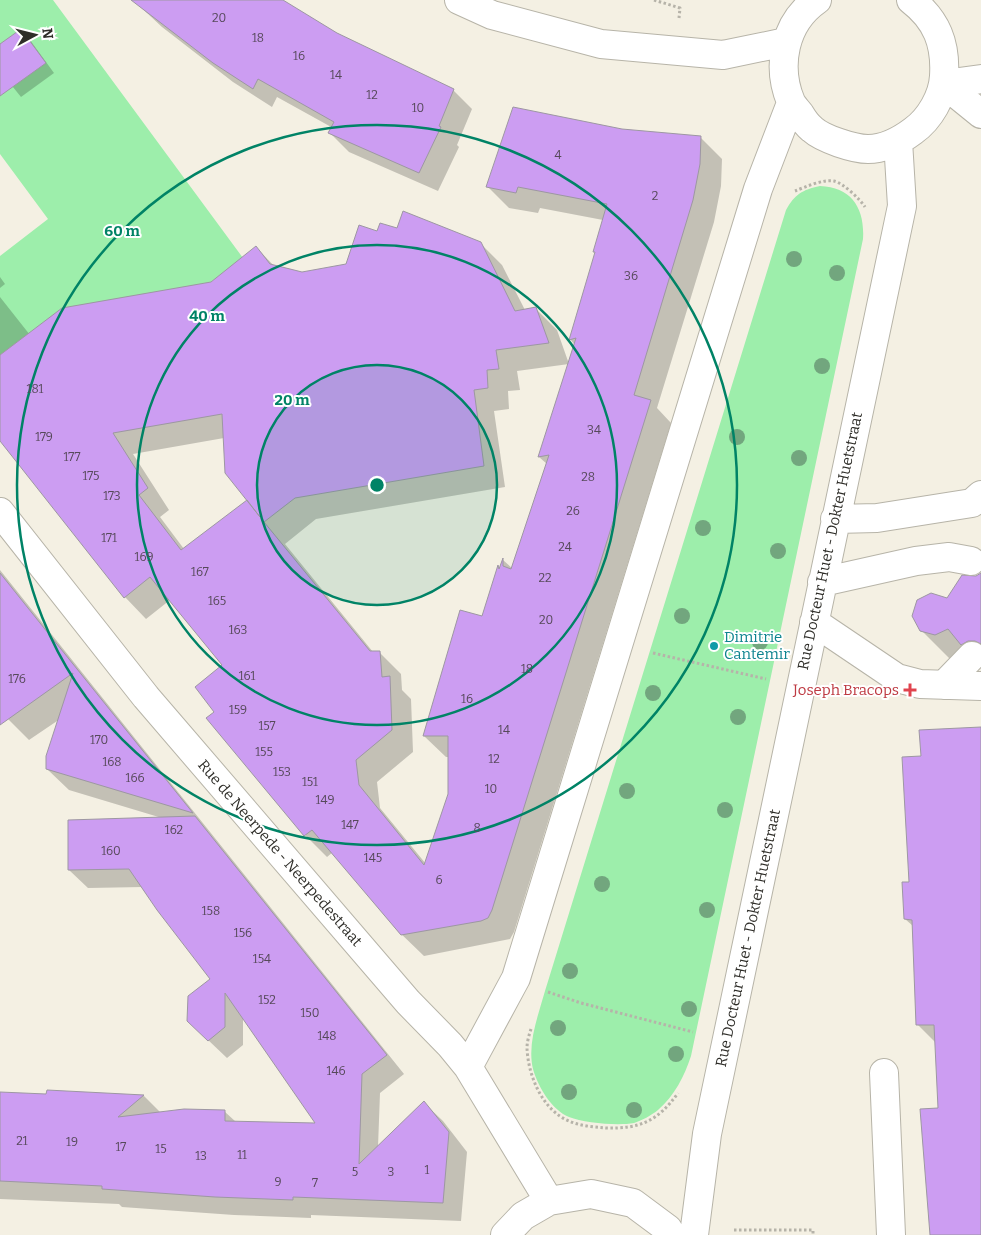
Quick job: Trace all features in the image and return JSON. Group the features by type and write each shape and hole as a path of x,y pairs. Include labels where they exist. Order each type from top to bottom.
{"street":[{"path":"459,0 492,15 601,44 723,56 786,42"},
{"path":"817,0 809,6 796,22 786,42 783,73 791,103 812,129 842,144 869,149 898,141 919,127 934,107 944,84 945,58 943,49 938,32 922,3"},
{"path":"944,84 981,79"},
{"path":"944,84 981,114"},
{"path":"468,1067 516,978 758,189 791,103"},
{"name":"Rue Docteur Huet - Dokter Huetstraat","path":"694,1235 707,1134 902,206 898,141"},
{"path":"835,519 877,518 972,503 981,495"},
{"name":"Rue de Neerpede - Neerpedestraat","path":"0,512 146,697 408,1002 468,1067 549,1201"},
{"path":"822,582 916,561 949,557 971,562"},
{"path":"814,622 897,678 920,684 981,686"},
{"path":"944,685 972,656"},
{"path":"884,1073 891,1235"},
{"path":"505,1235 523,1216 549,1201 591,1194 633,1203 668,1229 671,1235"}],"path":[{"path":"654,0 680,8 679,24"},
{"path":"793,192 810,184 834,181 848,189 863,203 866,209"},
{"path":"649,652 771,681"},
{"path":"545,991 580,1003 697,1033"},
{"path":"532,1023 527,1046 530,1070 538,1090 551,1110 568,1121 590,1127 636,1127 659,1115 679,1091"},
{"path":"734,1230 813,1230 813,1235"}],"green space":[{"path":"0,0 53,0 243,258 211,282 47,320 0,355 0,256 48,219 0,154"},
{"path":"820,186 840,190 854,202 862,218 863,239 691,1056 674,1092 658,1110 646,1118 634,1123 619,1124 575,1119 563,1114 551,1103 535,1076 531,1050 537,1020 786,210 800,193"}],"building":[{"path":"131,0 283,0 337,33 454,89 439,126 441,127 419,173 328,133 334,122 258,79 253,89 213,63"},
{"path":"21,29 46,63 0,96 0,44"},
{"path":"513,107 622,129 701,136 700,164 693,200 634,395 651,400 492,910 488,918 481,921 401,935 312,830 304,836 206,718 214,712 195,687 222,665 150,577 124,598 0,441 0,355 62,308 211,282 256,246 270,264 302,272 346,264 359,225 377,231 380,223 397,228 403,211 481,242 515,311 536,307 549,343 496,350 499,369 487,370 488,388 474,390 484,466 295,498 264,522 370,651 380,651 382,677 390,676 392,730 356,760 359,785 424,865 448,794 448,736 423,736 460,610 482,616 498,565 499,569 503,558 503,566 511,569 549,455 538,457 576,338 569,340 607,204 518,187 516,193 486,187","holes":["222,414 225,473 247,500 181,550 139,495 148,488 113,433"]},
{"path":"0,573 193,813 46,769 46,756 73,673 0,725"},
{"path":"981,573 981,644 975,641 968,641 961,645 948,629 935,635 920,631 912,616 917,600 931,593 947,598 962,575 976,576"},
{"path":"981,727 981,1235 930,1235 920,1109 938,1108 934,1025 916,1025 912,920 904,919 902,882 909,882 902,757 921,756 919,730"},
{"path":"195,816 387,1055 362,1074 359,1164 424,1101 449,1132 443,1203 293,1197 293,1200 215,1197 102,1189 102,1186 0,1181 0,1092 46,1094 47,1090 144,1095 118,1117 184,1109 225,1110 225,1121 315,1123 225,993 225,1027 208,1041 187,1021 188,996 210,979 157,910 129,869 68,870 68,820"}],"place":[{"name":"Dimitrie Cantemir","path":"714,646"},
{"name":"Joseph Bracops","path":"910,690"}]}
